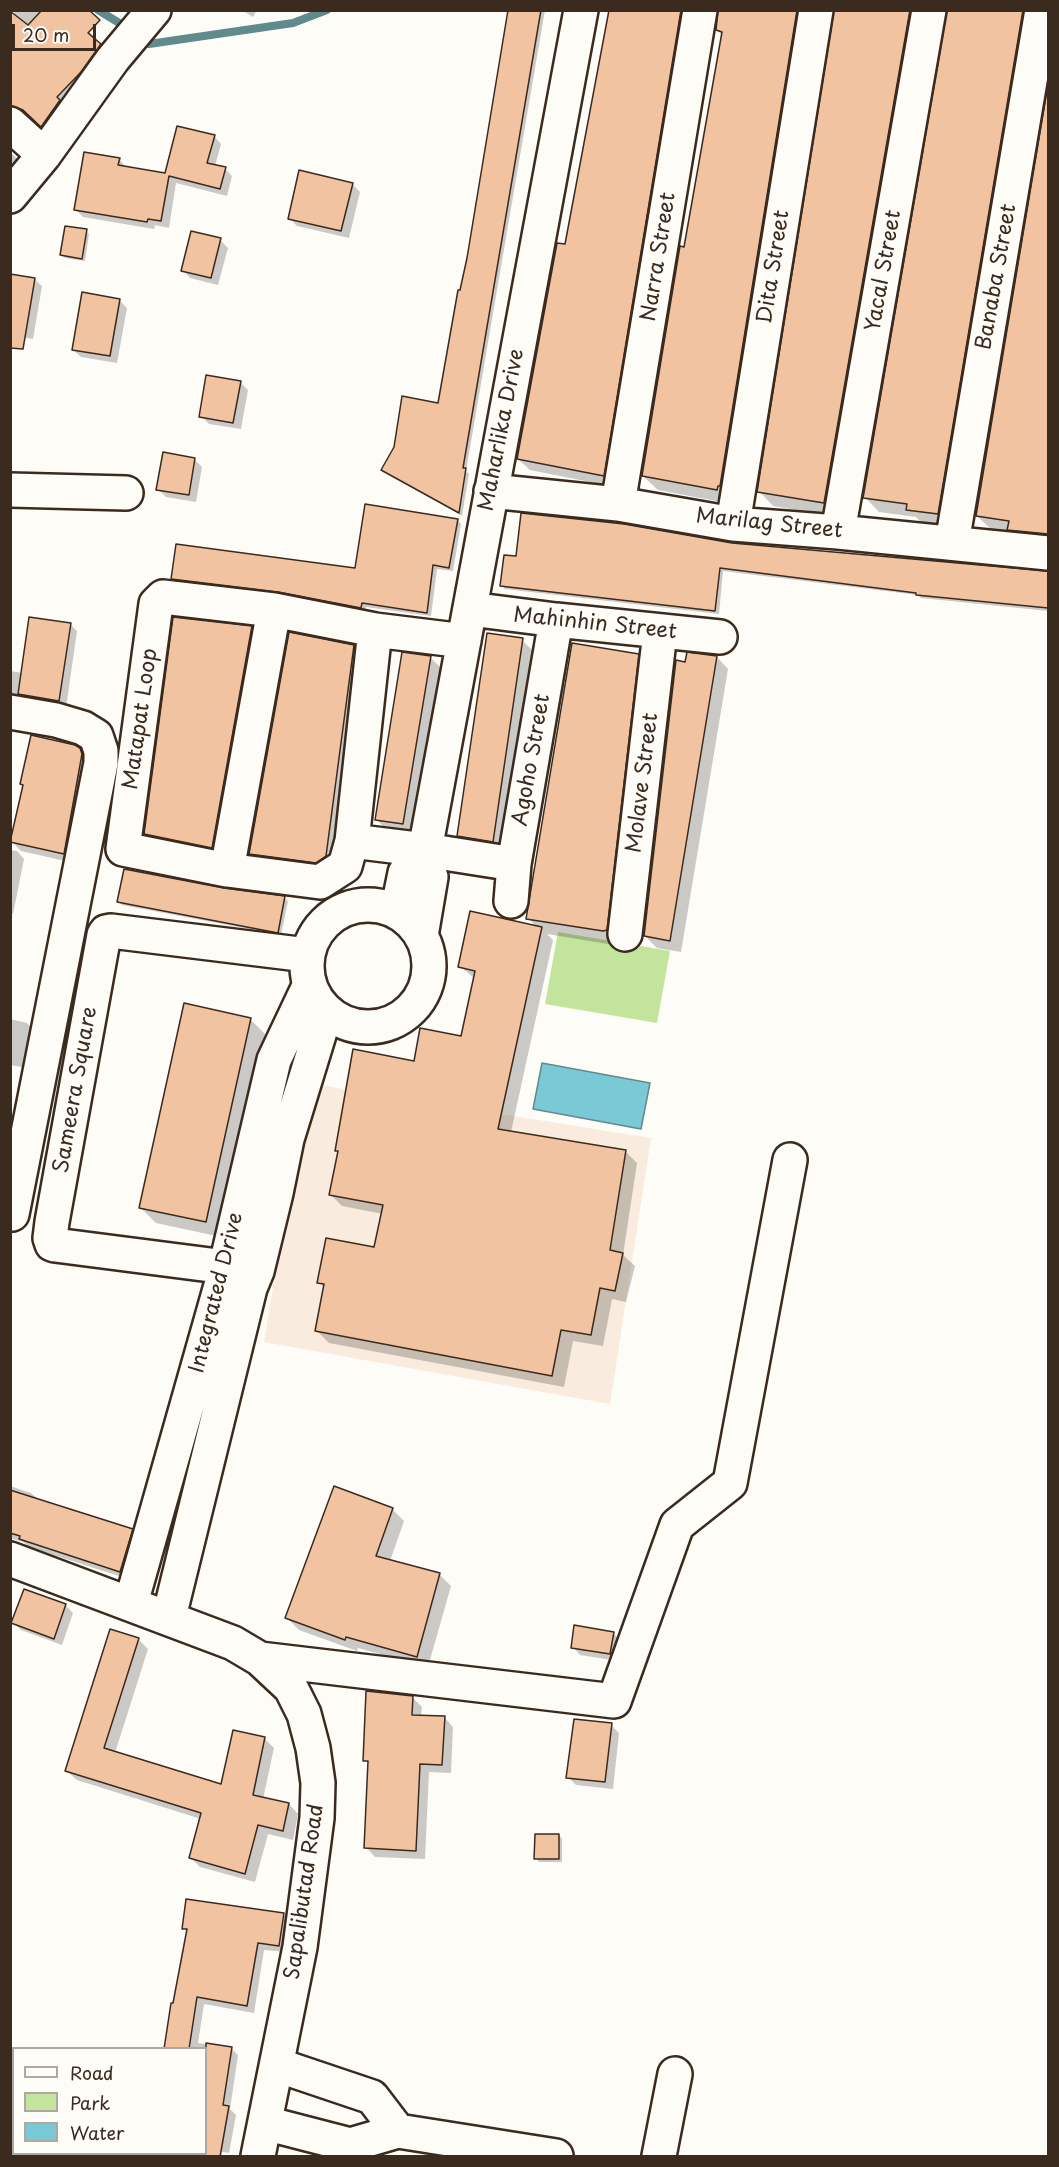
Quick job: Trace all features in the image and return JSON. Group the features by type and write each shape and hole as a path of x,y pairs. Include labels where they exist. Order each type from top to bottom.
{"street":[{"path":"10,196 44,155 113,59 154,10"},
{"name":"Maharlika Drive","path":"422,861 581,10"},
{"name":"Narra Street","path":"618,504 700,10"},
{"name":"Dita Street","path":"733,524 816,10"},
{"name":"Yacal Street","path":"838,532 929,10"},
{"name":"Banaba Street","path":"952,543 1042,10"},
{"path":"10,124 44,155"},
{"path":"10,490 126,492"},
{"name":"Marilag Street","path":"491,491 618,504 733,524 1048,553"},
{"name":"Matapat Loop","path":"375,630 352,841 345,866 320,882 227,870 123,849 156,604 163,597 274,610 375,630 464,641"},
{"name":"Mahinhin Street","path":"470,609 660,632 720,636"},
{"path":"227,870 274,610"},
{"name":"Agoho Street","path":"511,901 514,864 556,620"},
{"name":"Molave Street","path":"625,934 660,632"},
{"path":"10,712 56,720 83,728 96,736 101,751 101,763 11,1214 52,1222"},
{"path":"352,841 422,861 514,864"},
{"path":"398,912 422,861"},
{"path":"421,936 422,861"},
{"path":"360,906 379,906 398,912 411,922 421,936 428,954 429,973 424,992 413,1008 398,1019 370,1027 342,1022 314,984 314,937 326,921 342,911 360,906"},
{"name":"Sameera Square","path":"257,1271 52,1244 50,1238 52,1222 104,935 111,931 314,984"},
{"name":"Integrated Drive","path":"131,1603 225,1268 274,1060 314,984"},
{"name":"Integrated Drive","path":"168,1617 276,1193 314,984"},
{"path":"260,1659 614,1701 677,1525 730,1483 790,1160"},
{"path":"244,1187 276,1193"},
{"name":"Sapalibutad Road","path":"10,1559 233,1643 260,1659 291,1688 304,1714 313,1748 318,1783 317,1818 300,1947 258,2157"},
{"path":"277,2065 372,2097 398,2131"},
{"path":"659,2157 675,2074"},
{"path":"265,2122 350,2145 398,2131 556,2157"}],"shaded area":[{"path":"307,1083 651,1138 610,1404 264,1342"}],"green space":[{"path":"558,932 670,951 657,1023 545,1004"}],"water":[{"path":"542,1063 650,1083 641,1129 533,1109"}],"building":[{"path":"42,10 89,10 100,20 88,33 101,44 81,72 57,97 60,100 41,127 23,110 10,106 10,11 28,25"},
{"path":"508,10 541,10 463,468 466,468 459,513 381,470 394,447 402,396 438,403 458,290 460,290 467,258"},
{"path":"609,10 681,10 604,476 517,459 557,243 565,244"},
{"path":"718,10 797,10 720,486 717,490 642,476 680,246 684,247 722,32 716,30"},
{"path":"834,10 910,10 824,503 757,492"},
{"path":"947,10 1023,10 938,514 906,510 907,504 863,498"},
{"path":"1048,84 1048,534 1007,530 1009,521 976,516"},
{"path":"177,126 215,135 207,163 226,167 220,189 169,176 161,221 148,219 147,222 74,210 84,152 120,158 118,165 165,173"},
{"path":"299,170 353,183 341,231 288,219"},
{"path":"65,226 87,229 82,259 60,255"},
{"path":"191,231 221,238 211,278 181,271"},
{"path":"10,274 35,278 23,349 10,348"},
{"path":"82,292 120,299 110,356 72,350"},
{"path":"206,375 241,381 233,423 199,417"},
{"path":"163,452 195,458 189,495 156,490"},
{"path":"365,504 458,519 449,568 433,565 427,613 362,603 361,608 278,592 171,579 176,544 355,568"},
{"path":"521,513 624,524 732,543 1048,571 1048,608 916,595 916,593 720,568 715,611 500,586 504,555 516,556"},
{"path":"29,617 71,623 59,701 18,694"},
{"path":"173,617 252,626 212,848 144,834"},
{"path":"289,632 354,645 326,856 316,863 249,854"},
{"path":"487,633 523,638 493,842 457,836"},
{"path":"572,643 639,654 607,930 603,931 526,919"},
{"path":"402,652 431,656 403,824 375,820"},
{"path":"687,652 717,656 670,941 644,936 676,660 685,662"},
{"path":"31,735 75,745 80,748 82,754 64,854 10,842"},
{"path":"124,869 224,888 285,896 278,933 117,902"},
{"path":"470,911 542,927 498,1129 626,1150 610,1250 623,1253 615,1291 600,1288 591,1335 561,1330 552,1376 315,1331 324,1284 317,1283 326,1238 374,1247 383,1205 329,1195 353,1049 414,1061 420,1028 461,1036 475,971 458,967"},
{"path":"184,1003 251,1018 206,1222 139,1208"},
{"path":"334,1486 393,1508 376,1556 440,1573 417,1657 346,1637 345,1640 285,1618"},
{"path":"10,1490 133,1529 120,1572 19,1539 20,1536 10,1533"},
{"path":"24,1589 66,1604 54,1639 11,1623"},
{"path":"574,1625 614,1632 610,1654 571,1648"},
{"path":"110,1629 139,1638 104,1748 221,1784 233,1730 265,1737 253,1795 289,1803 283,1831 258,1825 245,1874 189,1858 201,1813 65,1771"},
{"path":"366,1691 413,1696 412,1715 445,1716 442,1765 420,1764 416,1851 364,1848 368,1761 363,1761"},
{"path":"574,1719 612,1723 605,1782 566,1778"},
{"path":"535,1834 559,1834 559,1859 534,1859"},
{"path":"186,1899 284,1913 279,1946 258,1943 247,2006 197,1997 189,2047 164,2047 187,1929 182,1929"},
{"path":"206,2043 232,2047 223,2105 229,2106 220,2157 206,2157"}],"waterway":[{"path":"98,10 129,29"},
{"path":"140,36 149,44 293,23 327,10"}]}
